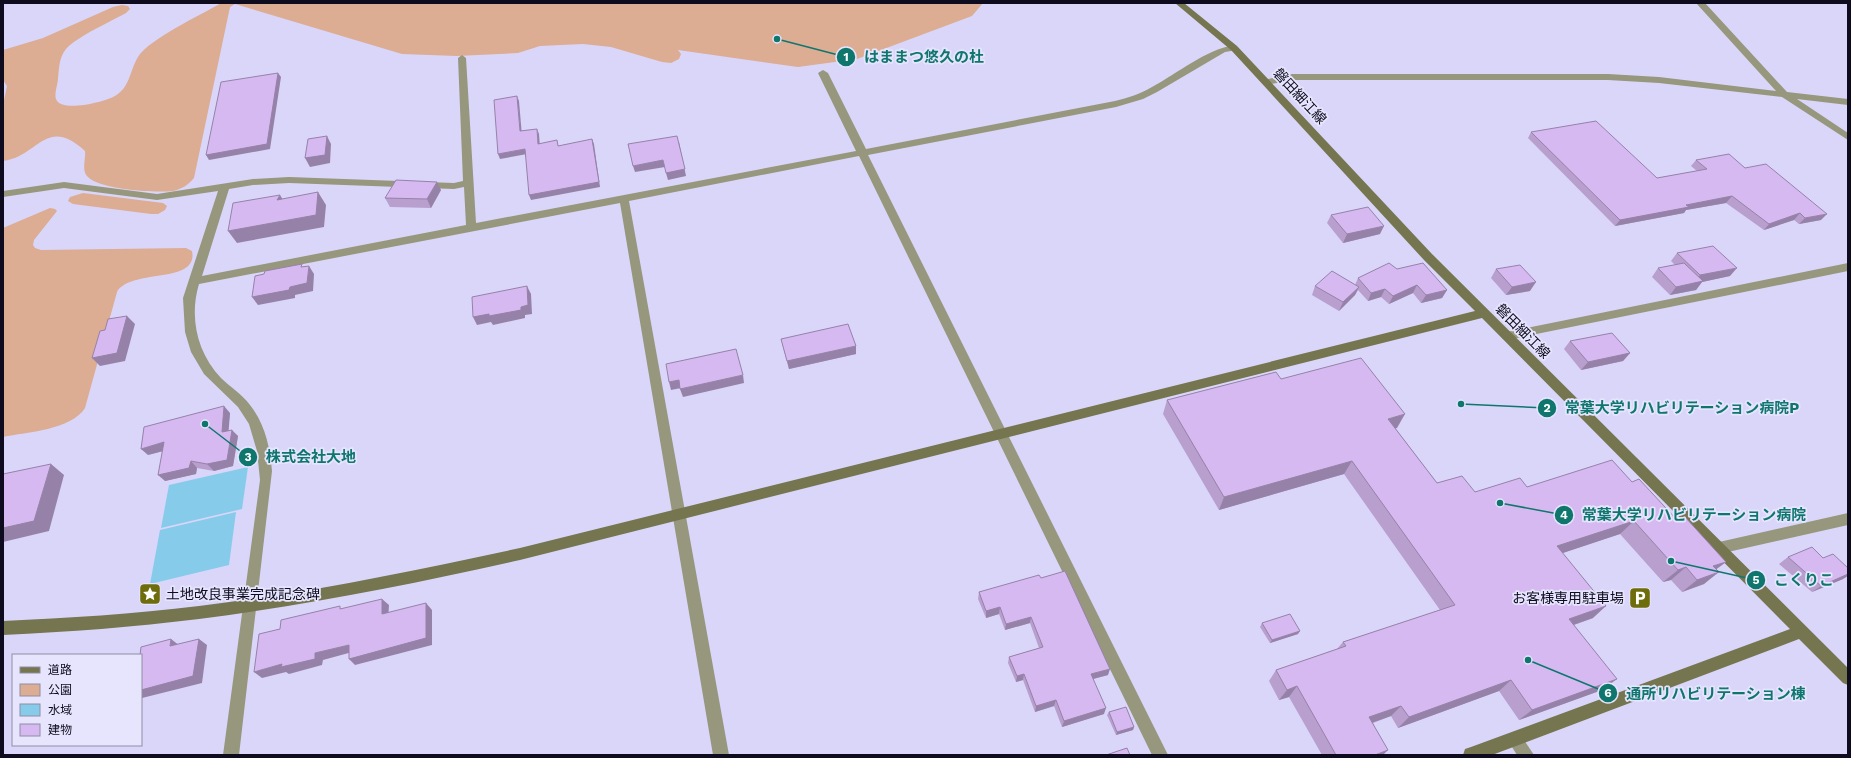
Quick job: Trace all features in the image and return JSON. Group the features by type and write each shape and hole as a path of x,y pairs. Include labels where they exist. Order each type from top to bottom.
{"street":[{"name":"磐田細江線","path":"1179,3 1202,20 1234,48 1428,257 1848,678"},
{"path":"1700,3 1785,95 1848,137"},
{"path":"195,281 1125,102 1154,90 1222,50 1234,48"},
{"path":"462,58 471,228"},
{"path":"823,73 1160,755"},
{"path":"1266,82 1292,76 1608,76 1658,80 1848,102"},
{"path":"3,194 64,185 157,197 224,188 253,182 289,180 454,186 469,183"},
{"path":"224,188 190,298 188,316 195,350 204,366 216,380 246,408 260,436 266,460 266,480 231,755"},
{"path":"624,199 721,755"},
{"path":"1507,336 1846,269"},
{"path":"3,628 106,622 250,605 357,588 439,572 679,514 1484,313"},
{"path":"1719,548 1848,519"},
{"path":"1471,755 1777,642 1802,631"},
{"path":"1515,739 1526,755"}],"green space":[{"path":"221,3 983,3 972,16 857,59 798,67 678,50 681,54 679,59 671,63 662,62 611,47 583,44 540,46 518,53 457,56 402,54 235,4 230,7 194,178 185,186 173,191 142,191 104,185 88,177 86,174 84,165 85,151 72,141 61,137 51,137 15,158 3,161 3,105 7,86 3,80 3,50 43,38 113,7 122,5 128,6 130,9 126,13 78,39 66,49 62,56 55,94 56,99 59,103 66,105 74,106 92,104 119,94 126,85 138,57 144,50 164,35"},
{"path":"83,193 163,203 167,206 165,210 158,214 151,214 73,204 68,201 70,197"},
{"path":"50,208 57,211 34,240 33,245 35,248 41,250 186,248 192,251 191,262 185,268 175,273 136,280 125,285 117,292 85,408 78,415 59,426 3,437 3,228"}],"water":[{"path":"248,467 242,509 161,528 169,485"},
{"path":"236,512 229,565 150,584 160,530"}],"building":[{"path":"278,73 267,144 206,155 221,82"},
{"path":"517,96 520,131 537,129 538,144 557,140 558,146 592,139 599,182 529,195 525,149 498,154 494,100"},
{"path":"1596,121 1657,178 1707,169 1696,160 1729,154 1745,168 1766,164 1827,214 1805,218 1800,213 1769,224 1732,196 1686,205 1689,207 1620,220 1531,132"},
{"path":"327,136 325,155 305,158 308,139"},
{"path":"677,136 685,169 666,173 663,160 633,166 628,144"},
{"path":"396,180 437,182 427,199 385,198"},
{"path":"318,192 316,215 228,231 233,203 280,195 277,200"},
{"path":"1368,207 1384,226 1347,234 1331,215"},
{"path":"1713,246 1737,268 1700,275 1677,253"},
{"path":"1389,263 1397,269 1423,263 1447,290 1426,295 1417,285 1393,296 1385,289 1371,293 1358,278"},
{"path":"1684,263 1703,281 1676,287 1658,268"},
{"path":"302,264 301,267 309,266 307,283 290,287 289,290 252,297 255,276 264,274 265,271"},
{"path":"1520,265 1536,282 1512,287 1496,269"},
{"path":"1332,271 1359,287 1343,302 1315,286"},
{"path":"527,286 528,305 521,307 521,310 489,316 489,314 473,317 472,297"},
{"path":"127,316 117,353 92,358 100,331 105,330 108,319"},
{"path":"848,324 856,346 787,361 781,339"},
{"path":"1612,333 1630,353 1588,362 1570,341"},
{"path":"736,349 743,375 680,389 679,380 669,382 666,364"},
{"path":"1361,358 1405,414 1388,419 1437,483 1462,476 1475,492 1520,478 1527,487 1612,460 1632,482 1639,479 1677,520 1685,517 1726,562 1713,566 1719,572 1697,580 1686,567 1678,570 1634,521 1557,546 1606,606 1569,619 1617,679 1532,710 1511,680 1409,717 1401,706 1369,717 1388,750 1375,755 1336,755 1297,686 1287,690 1276,670 1346,646 1343,642 1455,605 1352,461 1224,497 1167,400 1276,372 1281,379"},
{"path":"224,406 222,432 232,430 227,460 207,464 191,461 189,468 158,475 164,442 141,449 144,427"},
{"path":"51,464 34,521 3,528 3,474"},
{"path":"1812,547 1823,558 1833,554 1848,568 1848,574 1821,586 1788,557"},
{"path":"1065,571 1110,669 1091,674 1106,708 1064,721 1056,700 1036,706 1024,674 1017,676 1009,657 1043,647 1031,617 1006,624 1000,607 986,611 979,592 1039,575 1041,578"},
{"path":"382,599 382,614 426,603 426,638 349,659 349,645 315,653 315,659 281,667 282,664 254,672 259,634 280,629 281,620 340,606 340,609"},
{"path":"1290,614 1300,631 1272,640 1262,623"},
{"path":"171,639 170,646 199,639 193,676 142,690 141,647"},
{"path":"1126,707 1134,727 1117,732 1109,712"},
{"path":"1127,748 1130,755 1106,755"}],"place":[{"name":"はままつ悠久の杜","path":"777,39"},
{"name":"常葉大学リハビリテーション病院P","path":"1461,404"},
{"name":"株式会社大地","path":"205,424"},
{"name":"常葉大学リハビリテーション病院","path":"1500,503"},
{"name":"こくりこ","path":"1671,561"},
{"name":"土地改良事業完成記念碑","path":"150,594"},
{"name":"お客様専用駐車場","path":"1640,598"},
{"name":"通所リハビリテーション棟","path":"1528,660"}]}
